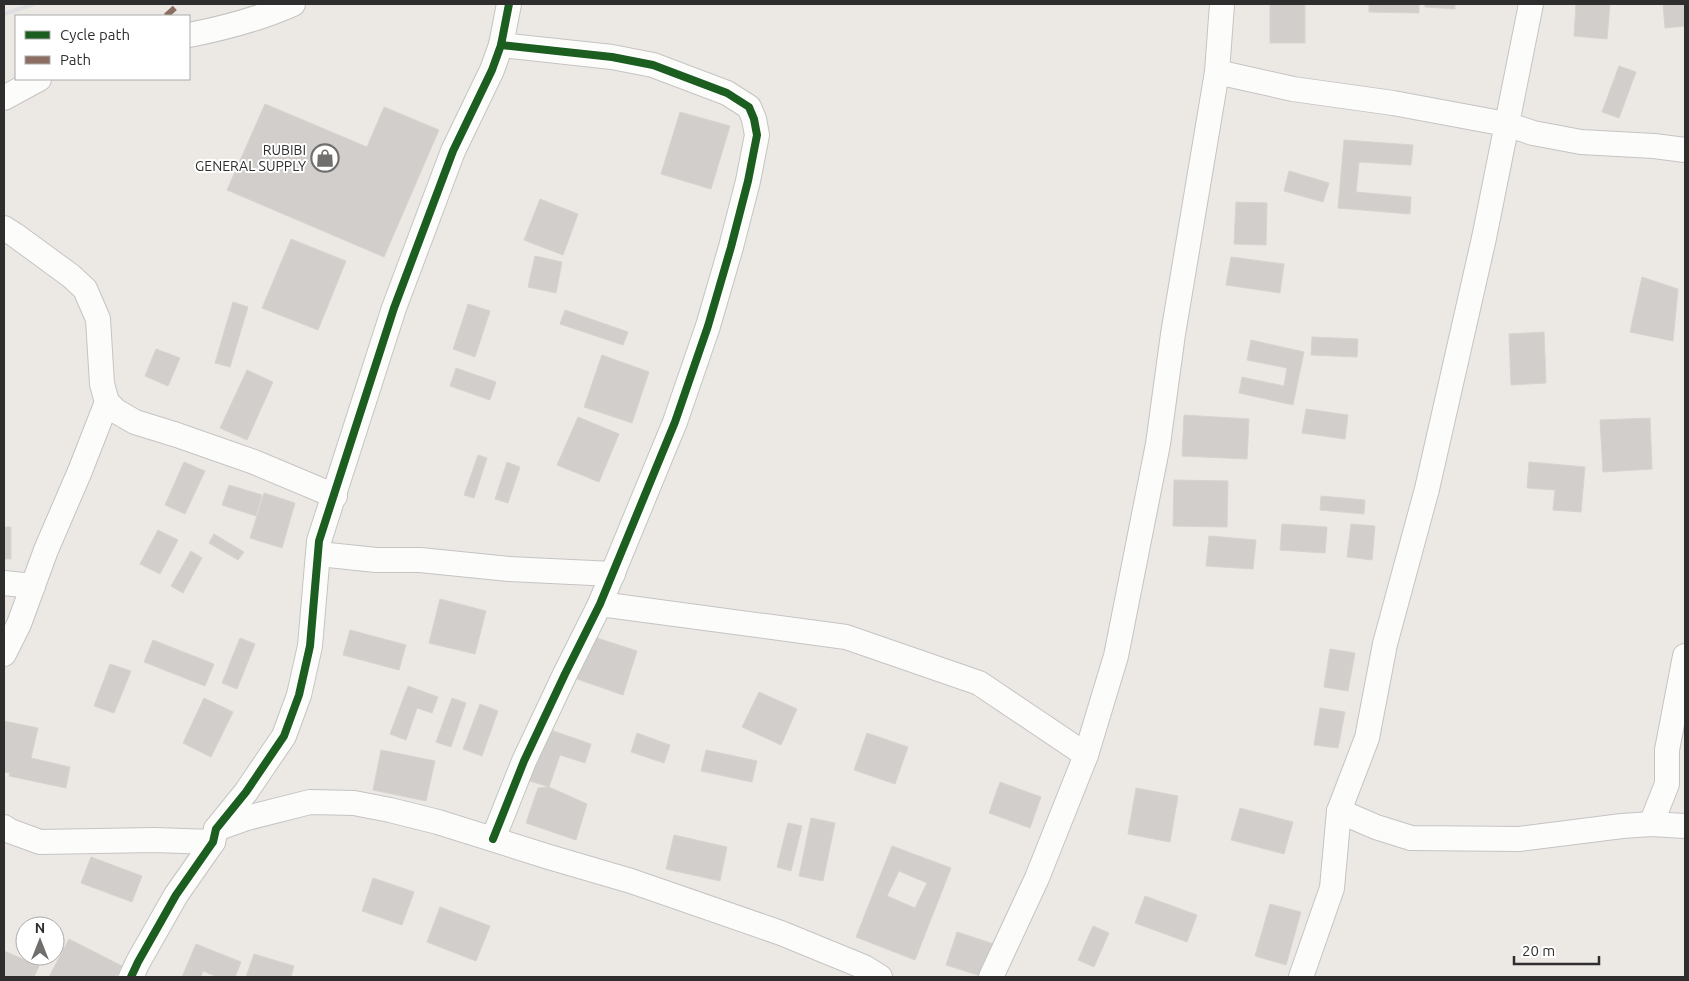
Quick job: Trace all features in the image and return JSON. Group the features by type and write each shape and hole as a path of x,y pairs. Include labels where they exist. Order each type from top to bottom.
{"street":[{"path":"190,35 230,26 270,14 293,4"},
{"path":"131,977 176,895 214,836 284,736 299,696 310,646 320,541 394,308 454,151 492,70 501,44 509,4"},
{"path":"991,977 1037,878 1086,754 1116,656 1158,444 1173,334 1217,72 1222,4"},
{"path":"1301,977 1332,888 1339,811 1367,738 1385,644 1426,489 1484,238 1531,4"},
{"path":"493,839 536,735 600,604 675,422 708,326 731,248 748,181 756,135 754,119 749,107 727,93 653,65 612,57 501,44"},
{"path":"1217,72 1293,89 1393,103 1506,124 1533,133 1581,142 1654,146 1685,150"},
{"path":"4,98 37,80"},
{"path":"4,228 39,252 85,289 98,319 102,384 107,402 116,411 135,422 254,462 335,496"},
{"path":"4,654 19,624 46,550 107,402"},
{"path":"318,554 376,560 420,560 509,569 612,574"},
{"path":"4,583 33,586"},
{"path":"600,604 846,637 979,683 1086,754"},
{"path":"1652,824 1667,784 1667,750 1685,656"},
{"path":"4,827 10,832 40,842 114,842 214,836 246,818 310,802 333,801 354,803 438,822 630,880 781,933 864,967 880,977"},
{"path":"1339,811 1376,827 1411,838 1519,840 1622,826 1652,824 1685,826"}],"building":[{"path":"1270,4 1305,4 1305,43 1270,43"},
{"path":"1369,4 1419,4 1419,13 1369,12"},
{"path":"1425,4 1455,4 1455,9 1425,7"},
{"path":"1576,4 1610,4 1607,39 1574,36"},
{"path":"1663,4 1685,4 1685,26 1665,28"},
{"path":"1619,66 1636,72 1619,118 1602,112"},
{"path":"265,104 367,147 384,107 439,130 384,257 227,190"},
{"path":"680,112 730,126 711,189 661,174"},
{"path":"1344,140 1413,145 1411,165 1359,162 1356,192 1411,197 1410,214 1338,208"},
{"path":"1289,171 1329,183 1323,202 1284,191"},
{"path":"540,199 578,214 563,255 524,240"},
{"path":"1236,202 1267,203 1266,245 1234,244"},
{"path":"291,239 346,261 318,330 262,308"},
{"path":"535,256 562,262 556,293 528,287"},
{"path":"1231,257 1284,264 1280,293 1226,285"},
{"path":"1642,277 1678,289 1673,341 1630,332"},
{"path":"233,302 248,307 230,367 215,363"},
{"path":"468,304 490,311 475,357 453,349"},
{"path":"565,310 628,332 623,345 560,324"},
{"path":"1544,332 1546,383 1511,385 1509,334"},
{"path":"1312,337 1358,339 1357,357 1311,355"},
{"path":"1251,340 1304,352 1293,405 1239,393 1242,377 1284,386 1287,368 1247,360"},
{"path":"156,349 180,358 168,386 145,376"},
{"path":"602,355 649,372 632,423 584,407"},
{"path":"456,368 496,382 490,400 450,386"},
{"path":"247,370 273,382 247,440 220,428"},
{"path":"1306,409 1348,415 1345,439 1302,433"},
{"path":"1184,415 1249,419 1247,459 1182,456"},
{"path":"578,417 619,434 599,482 557,465"},
{"path":"1650,418 1652,469 1603,472 1600,420"},
{"path":"478,455 487,458 474,498 464,495"},
{"path":"184,462 205,471 185,514 165,505"},
{"path":"507,462 520,467 508,503 495,499"},
{"path":"1529,462 1585,467 1581,512 1553,510 1555,490 1527,488"},
{"path":"1174,480 1228,481 1227,527 1173,526"},
{"path":"229,485 262,495 256,516 222,505"},
{"path":"264,493 295,503 282,548 250,538"},
{"path":"1321,496 1365,500 1364,514 1320,510"},
{"path":"1282,524 1327,527 1325,553 1280,550"},
{"path":"1351,524 1375,526 1372,560 1347,557"},
{"path":"4,527 11,527 11,559 4,559"},
{"path":"158,530 178,540 160,574 140,564"},
{"path":"214,534 244,552 238,560 209,543"},
{"path":"1209,536 1256,540 1253,569 1206,566"},
{"path":"191,551 202,558 183,593 171,586"},
{"path":"440,599 486,611 475,654 429,643"},
{"path":"350,630 406,645 399,670 343,655"},
{"path":"591,636 637,651 623,695 577,679"},
{"path":"240,638 255,644 237,689 222,683"},
{"path":"153,640 214,664 205,686 144,662"},
{"path":"1330,649 1355,653 1348,691 1324,687"},
{"path":"110,664 131,671 114,713 94,706"},
{"path":"408,686 438,697 432,713 417,708 406,740 390,734"},
{"path":"759,692 797,709 781,745 742,727"},
{"path":"204,698 233,712 211,757 183,743"},
{"path":"452,698 466,703 451,747 436,742"},
{"path":"480,704 498,711 482,756 463,749"},
{"path":"1320,708 1345,712 1338,748 1314,745"},
{"path":"4,721 38,728 31,758 70,767 66,788 9,776 10,773 4,772"},
{"path":"545,728 591,744 585,763 560,755 549,787 527,780"},
{"path":"637,733 670,745 664,763 631,752"},
{"path":"867,733 908,747 895,784 854,770"},
{"path":"381,750 435,761 426,801 373,790"},
{"path":"706,750 757,761 752,782 701,771"},
{"path":"1000,782 1041,797 1030,828 989,813"},
{"path":"549,787 587,804 576,840 526,823 538,788"},
{"path":"1136,788 1178,796 1170,842 1128,834"},
{"path":"1240,808 1293,822 1284,854 1231,840"},
{"path":"811,818 835,823 823,881 799,876"},
{"path":"788,823 802,826 791,871 777,867"},
{"path":"674,835 727,847 720,881 666,869"},
{"path":"892,846 951,868 915,960 856,937","holes":["899,871 927,883 915,908 887,896"]},
{"path":"91,857 142,876 132,902 81,883"},
{"path":"373,878 414,892 402,925 362,911"},
{"path":"1145,896 1197,915 1187,942 1135,923"},
{"path":"1270,904 1301,912 1286,965 1255,956"},
{"path":"440,907 490,926 476,961 427,942"},
{"path":"1093,926 1109,933 1094,967 1078,960"},
{"path":"957,932 997,945 984,977 946,965"},
{"path":"69,939 122,966 116,977 49,977 55,966 65,966 65,947"},
{"path":"196,944 241,962 235,977 218,977 203,971 201,977 182,977"},
{"path":"4,951 15,956 15,966 39,966 34,977 4,977"},
{"path":"254,954 294,966 291,977 246,977"}],"railway":[{"path":"4,14 34,4"}],"marked path":[{"path":"167,15 179,4"}],"cycle path":[{"path":"131,977 176,895 213,842 216,829 246,792 284,736 299,695 310,646 319,541 394,308 453,151 492,70 501,45 509,4"},
{"path":"493,839 524,761 600,604 675,422 708,326 731,247 748,181 757,135 754,119 749,107 727,93 653,65 612,57 501,45"}],"place":[{"name":"RUBIBI GENERAL SUPPLY","path":"325,158"}]}
